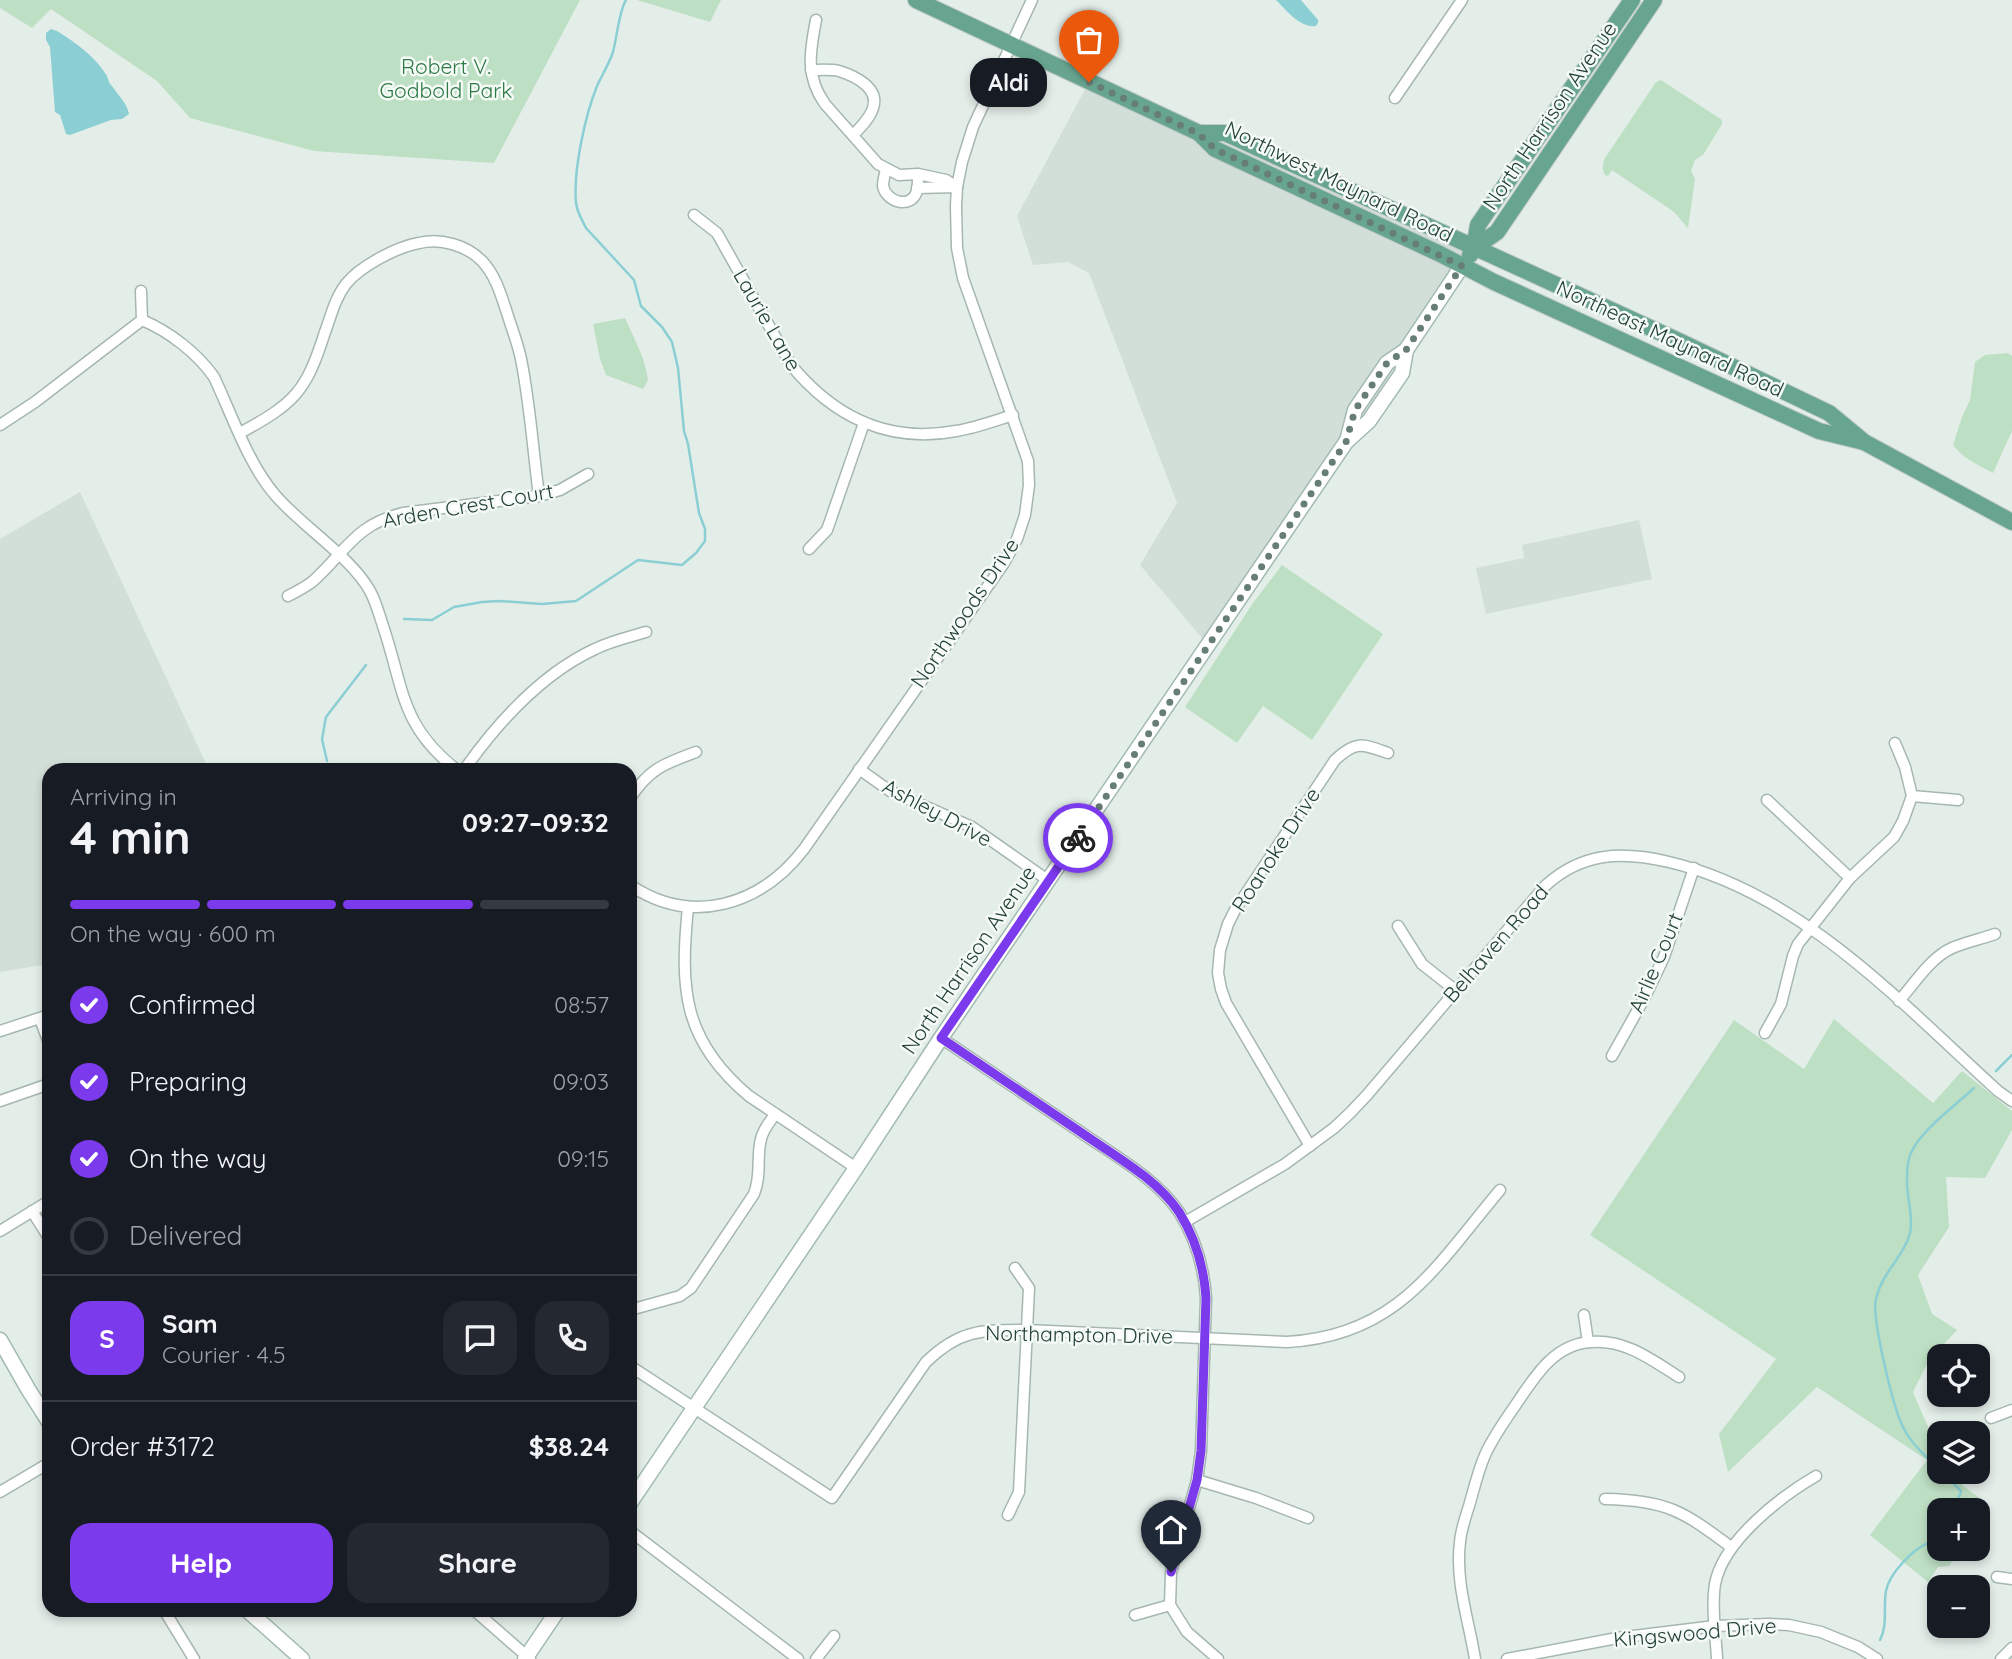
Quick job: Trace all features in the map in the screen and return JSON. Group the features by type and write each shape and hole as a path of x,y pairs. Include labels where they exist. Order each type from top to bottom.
{"main road":[{"name":"Northwest Maynard Road","path":"916,0 1199,134 1215,149 1462,266"},
{"name":"North Harrison Avenue","path":"1474,248 1478,225 1632,0"},
{"name":"North Harrison Avenue","path":"637,1493 941,1038 1346,442 1355,410 1387,363 1406,350 1474,248 1497,232 1654,0"},
{"name":"Northwest Maynard Road","path":"1199,134 1225,133 1474,248"},
{"name":"Northeast Maynard Road","path":"1474,248 1829,413 1864,442 2012,522"},
{"name":"Northeast Maynard Road","path":"1462,266 1819,431 1864,442"},
{"path":"0,1340 42,1412"},
{"path":"255,1617 302,1659"},
{"path":"527,1658 553,1617"}],"street":[{"name":"Northwoods Drive","path":"637,889 658,900 688,906 708,906 745,898 778,878 804,849 1004,563 1017,539 1027,505 1028,461 963,278 957,248 957,187 973,127 1032,0"},
{"path":"1395,98 1462,0"},
{"path":"816,20 810,55 818,94 878,164 899,174 918,174 946,180 957,187"},
{"path":"811,70 837,71 870,88 875,97 874,106 853,135"},
{"path":"886,169 884,191 901,203 912,199 917,188 918,174"},
{"path":"917,188 957,187"},
{"name":"Laurie Lane","path":"694,215 717,233 790,365 836,409 864,423 911,434 939,434 1013,415"},
{"path":"240,433 276,413 302,387 314,365 335,301 351,277 411,244 454,244 481,261 493,277 505,308 523,369 539,496"},
{"path":"141,291 142,320"},
{"path":"0,425 35,402 142,320"},
{"path":"142,320 184,346 208,368 215,377 252,459 275,495 339,555 371,592 399,685 414,724 430,747 449,763"},
{"path":"809,549 827,530 864,423"},
{"name":"Arden Crest Court","path":"288,596 311,583 362,531 387,517 539,496 560,490 588,474"},
{"path":"470,763 511,712 556,672 596,648 646,632"},
{"path":"1765,1033 1781,1004 1798,944 1850,878 1894,837 1903,821 1912,796 1905,767 1895,743"},
{"name":"Roanoke Drive","path":"1310,1146 1226,1003 1218,973 1220,950 1235,910 1335,760 1356,745 1364,744 1388,752"},
{"path":"637,788 655,768 696,752"},
{"name":"Ashley Drive","path":"859,769 890,791 972,827 1049,881"},
{"path":"1912,796 1958,800"},
{"path":"1767,800 1850,878"},
{"name":"Belhaven Road","path":"1185,1222 1259,1181 1334,1128 1367,1095 1533,898 1557,874 1574,864 1618,855 1654,859 1694,868 1736,884 1809,928 1899,1000 2012,1101"},
{"name":"Airlie Court","path":"1612,1056 1664,957 1694,868"},
{"path":"688,906 684,943 686,997 704,1045 724,1073 749,1096 856,1168"},
{"path":"1398,926 1422,964 1455,990"},
{"path":"1899,1000 1943,954 1996,934"},
{"path":"0,1031 42,1018"},
{"path":"941,1038 1140,1173 1170,1202 1185,1222 1197,1248 1204,1274 1206,1298 1201,1451 1197,1480 1173,1563 1170,1605 1187,1632 1218,1659"},
{"path":"0,1101 42,1086"},
{"path":"637,1308 680,1296 691,1288 754,1194 759,1177 760,1141 775,1114"},
{"name":"Northampton Drive","path":"694,1408 832,1498 914,1378 937,1352 954,1340 986,1330 1304,1341 1334,1335 1374,1320 1424,1282 1500,1190"},
{"path":"0,1231 42,1205"},
{"path":"32,1211 42,1227"},
{"path":"1008,1515 1019,1492 1029,1288 1015,1268"},
{"path":"1584,1315 1588,1342"},
{"path":"1475,1659 1462,1592 1460,1544 1486,1453 1500,1427 1542,1367 1559,1353 1576,1345 1603,1342 1628,1348 1679,1377"},
{"path":"637,1371 694,1408"},
{"path":"1991,1418 2012,1410"},
{"path":"0,1492 42,1468"},
{"path":"1717,1659 1714,1599 1717,1575 1731,1547 1773,1507 1816,1476"},
{"path":"1197,1480 1308,1518"},
{"path":"1605,1499 1646,1501 1670,1508 1693,1519 1731,1547"},
{"path":"637,1536 798,1659"},
{"path":"1997,1577 2012,1579"},
{"path":"1135,1615 1170,1605"},
{"path":"168,1617 194,1659"},
{"path":"482,1617 527,1658"},
{"name":"Kingswood Drive","path":"1507,1659 1617,1638 1715,1626 1769,1623 1806,1628 1850,1643 1877,1659"},
{"path":"816,1659 834,1636"},
{"path":"2001,1659 2012,1648"}],"shaded area":[{"path":"1089,82 1199,133 1474,248 1208,645 1140,565 1177,503 1089,273 1068,262 1033,265 1017,216"},
{"path":"80,492 206,763 42,763 42,965 0,972 0,539"},
{"path":"1639,520 1652,579 1486,614 1476,568 1524,558 1522,545"}],"green space":[{"name":"Robert V. Godbold Park","path":"0,0 580,0 494,163 314,151 190,118 157,81 51,9 32,28 0,8"},
{"path":"637,0 721,0 710,22"},
{"path":"1661,80 1722,120 1703,155 1695,160 1691,171 1695,179 1688,228 1674,212 1612,170 1608,176 1605,175 1603,169 1605,158 1656,82"},
{"path":"625,318 647,372 648,380 643,389 606,375 600,359 593,324"},
{"path":"2008,353 2012,356 2012,431 1993,473 1967,458 1953,445 1970,400 1975,362 1985,355"},
{"path":"1282,565 1383,634 1312,740 1263,706 1237,743 1185,707 1253,603"},
{"path":"1834,1019 1933,1103 1962,1071 2012,1111 2012,1130 1985,1178 1946,1177 1949,1227 1918,1275 1932,1314 1957,1330 1944,1344 1927,1344 1927,1364 1913,1392 1927,1425 1927,1460 1817,1387 1728,1472 1719,1434 1776,1359 1590,1235 1734,1020 1804,1069"},
{"path":"1927,1460 1927,1484 1962,1484 1980,1498 1927,1498 1927,1561 1953,1561 1949,1566 1938,1567 1933,1575 1927,1575 1927,1581 1870,1535"}],"water":[{"path":"1276,0 1301,0 1318,23 1316,26 1304,24"},
{"path":"51,29 78,45 97,62 129,114 122,119 66,134 60,115 55,112 50,47 46,40 46,33"}],"waterway":[{"path":"404,619 432,620 454,607 482,602 542,604 576,601 638,560 682,565 705,541 705,529 699,513 684,431 678,368 672,342 662,327 641,306 634,280 586,228 576,203 576,175 584,128 597,86 613,52 626,0"},
{"path":"327,761 322,739 326,717 366,665"},
{"path":"1996,1071 2012,1055"},
{"path":"1927,1458 1904,1429 1889,1385 1877,1324 1876,1299 1883,1280 1910,1233 1907,1176 1911,1153 1930,1127 1974,1088"},
{"path":"1954,1484 1961,1491 1959,1498"},
{"path":"1880,1640 1884,1628 1888,1584 1902,1563 1927,1543"}],"way so far":[{"path":"1078,838 1346,442 1355,410 1387,363 1406,350 1462,266 1215,149 1199,134 1089,82"}],"place":[{"name":"Aldi","path":"1089,82"}],"route":[{"path":"1078,838 941,1038 1140,1173 1178,1211 1197,1248 1204,1274 1206,1298 1201,1451 1197,1480 1171,1572"}]}
